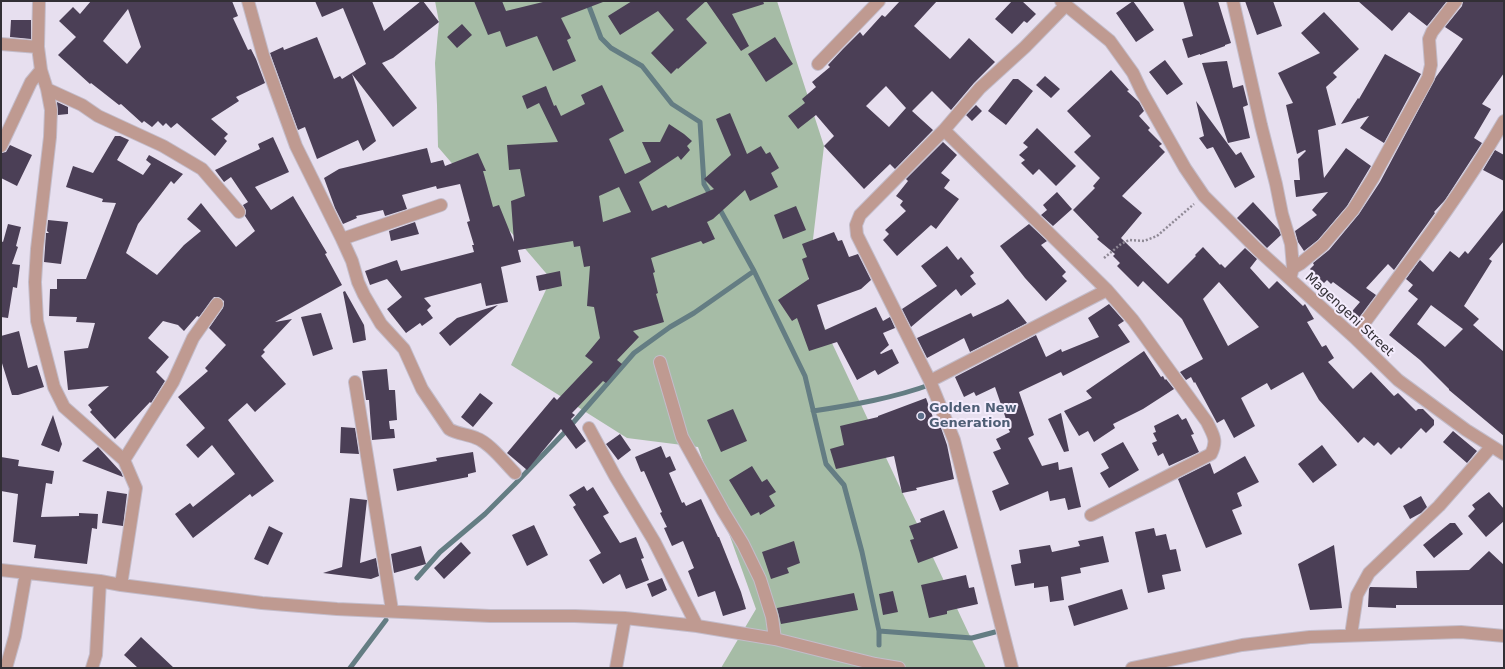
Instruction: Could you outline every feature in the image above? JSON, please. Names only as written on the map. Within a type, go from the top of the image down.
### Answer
[{"type":"street","points":[[39,1],[38,47],[41,70],[47,89],[51,110],[50,137],[35,282],[37,321],[54,387],[64,406],[124,460],[136,488],[121,585]]},
{"type":"street","points":[[248,1],[263,55],[296,146],[342,239],[364,295],[381,324],[404,349],[422,389],[449,429],[485,442],[515,474]]},
{"type":"street","points":[[818,64],[879,1]]},
{"type":"street","name":"Magengeni Street","points":[[1233,1],[1282,214],[1291,244],[1292,273],[1354,337],[1403,384],[1454,422],[1504,454]]},
{"type":"street","points":[[1012,668],[954,440],[930,381],[857,235],[856,225],[860,215],[944,130],[980,88],[1025,47],[1064,3],[1110,41],[1133,73],[1142,92],[1185,168],[1204,196],[1258,249],[1292,273],[1338,228],[1353,210],[1373,178],[1428,78],[1431,65],[1429,39],[1432,32],[1456,1]]},
{"type":"street","points":[[1,44],[38,47]]},
{"type":"street","points":[[1,146],[31,82],[41,70]]},
{"type":"street","points":[[47,89],[82,105],[98,116],[163,146],[195,164],[202,169],[239,212]]},
{"type":"street","points":[[1354,337],[1483,158],[1504,121]]},
{"type":"street","points":[[944,130],[1107,290],[1133,320],[1207,422],[1216,440],[1211,454],[1091,515]]},
{"type":"street","points":[[342,239],[441,205]]},
{"type":"street","points":[[930,381],[1107,290]]},
{"type":"street","points":[[124,460],[173,382],[193,338],[217,304]]},
{"type":"street","points":[[660,362],[682,437],[743,544],[760,579],[772,617],[775,639]]},
{"type":"street","points":[[355,382],[392,610]]},
{"type":"street","points":[[589,428],[615,476],[654,541],[697,626]]},
{"type":"street","points":[[1351,635],[1357,595],[1369,573],[1439,506],[1491,447]]},
{"type":"street","points":[[1,570],[100,581],[262,603],[337,609],[392,610],[490,616],[576,616],[625,618],[697,626],[775,639],[875,664],[898,668]]},
{"type":"street","points":[[6,668],[15,636],[26,573]]},
{"type":"street","points":[[92,668],[96,655],[100,581]]},
{"type":"street","points":[[616,668],[625,618]]},
{"type":"street","points":[[1132,668],[1242,645],[1310,637],[1461,632],[1504,636]]},
{"type":"path","points":[[1104,258],[1121,244],[1129,240],[1144,241],[1157,236],[1204,196]]},
{"type":"green space","points":[[435,1],[777,1],[824,146],[807,290],[986,668],[721,668],[756,609],[698,447],[627,438],[511,365],[551,279],[438,147],[435,63],[439,22]]},
{"type":"building","points":[[91,1],[232,1],[238,16],[233,18],[248,50],[251,49],[256,59],[265,83],[236,97],[239,101],[211,119],[228,134],[224,138],[227,141],[215,156],[177,123],[171,128],[166,123],[163,126],[158,121],[152,127],[144,121],[142,123],[121,104],[119,105],[91,83],[90,84],[58,55],[76,37],[59,21],[73,7],[80,14]],"holes":[[[128,9],[141,47],[127,64],[103,41]]]},
{"type":"building","points":[[315,1],[372,1],[384,31],[421,1],[423,1],[439,22],[393,58],[382,63],[417,108],[393,127],[352,74],[376,141],[363,151],[358,140],[317,159],[305,127],[298,130],[270,53],[283,47],[284,50],[317,37],[334,79],[340,76],[342,79],[366,64],[343,8],[322,17]]},
{"type":"building","points":[[474,1],[502,1],[506,11],[547,1],[603,2],[561,18],[571,38],[567,40],[576,61],[553,71],[537,36],[506,47],[500,31],[488,35]]},
{"type":"building","points":[[632,1],[706,1],[686,19],[707,43],[671,74],[651,53],[674,30],[658,11],[620,35],[608,16]]},
{"type":"building","points":[[706,1],[763,1],[764,4],[732,14],[749,46],[741,51]]},
{"type":"building","points":[[900,1],[937,1],[914,26],[950,59],[969,38],[995,62],[974,83],[951,110],[932,91],[912,111],[933,130],[895,169],[890,164],[864,189],[824,146],[834,136],[816,115],[798,129],[788,116],[805,103],[802,99],[816,87],[812,82],[830,67],[828,65],[843,49],[860,32],[863,36],[882,15],[885,17]],"holes":[[[886,86],[906,108],[889,127],[866,106]]]},
{"type":"building","points":[[1012,1],[1022,1],[1036,14],[1027,23],[1024,21],[1012,34],[995,19]]},
{"type":"building","points":[[1133,1],[1154,30],[1136,42],[1116,13]]},
{"type":"building","points":[[1183,1],[1218,1],[1231,43],[1188,58],[1182,39],[1193,36]]},
{"type":"building","points":[[1245,1],[1273,1],[1282,26],[1257,35]]},
{"type":"building","points":[[1358,1],[1447,1],[1427,26],[1409,12],[1392,31]]},
{"type":"building","points":[[1463,1],[1504,1],[1504,73],[1482,104],[1491,109],[1474,138],[1482,143],[1445,200],[1434,212],[1435,213],[1394,270],[1388,264],[1366,288],[1376,295],[1355,323],[1348,316],[1360,302],[1333,282],[1331,284],[1327,280],[1324,283],[1310,269],[1314,265],[1313,263],[1329,250],[1359,214],[1380,182],[1436,77],[1463,39],[1445,27],[1462,6]]},
{"type":"building","points":[[1324,12],[1359,49],[1333,73],[1337,77],[1326,87],[1336,125],[1318,130],[1324,178],[1346,148],[1371,166],[1347,206],[1318,240],[1304,251],[1298,242],[1295,231],[1317,215],[1312,210],[1328,192],[1296,197],[1294,180],[1300,180],[1298,159],[1306,151],[1305,150],[1297,154],[1286,105],[1293,103],[1278,73],[1320,53],[1301,33]]},
{"type":"building","points":[[11,20],[31,20],[31,39],[10,37]]},
{"type":"building","points":[[462,24],[472,35],[457,48],[447,37]]},
{"type":"building","points":[[775,37],[793,64],[766,82],[748,54]]},
{"type":"building","points":[[1385,54],[1421,74],[1384,143],[1360,128],[1369,116],[1341,124],[1358,98],[1359,99]]},
{"type":"building","points":[[1165,60],[1183,84],[1167,95],[1149,72]]},
{"type":"building","points":[[1227,61],[1233,88],[1243,85],[1248,105],[1243,107],[1250,138],[1228,143],[1202,63]]},
{"type":"building","points":[[1111,70],[1129,90],[1127,91],[1139,102],[1144,111],[1139,116],[1150,128],[1148,130],[1162,144],[1159,146],[1165,152],[1122,196],[1142,213],[1121,238],[1168,284],[1203,247],[1220,265],[1221,264],[1225,268],[1245,248],[1257,259],[1250,268],[1269,289],[1277,281],[1303,306],[1305,304],[1314,319],[1307,322],[1322,347],[1326,345],[1334,358],[1328,362],[1353,389],[1371,372],[1394,396],[1398,393],[1416,411],[1418,409],[1423,409],[1434,420],[1434,425],[1426,433],[1421,428],[1401,449],[1399,447],[1391,455],[1378,442],[1374,446],[1364,437],[1358,443],[1319,400],[1303,372],[1271,390],[1267,383],[1241,398],[1255,426],[1234,438],[1224,419],[1217,423],[1191,377],[1186,380],[1180,372],[1203,359],[1182,319],[1143,281],[1138,287],[1117,266],[1120,263],[1113,256],[1115,254],[1097,239],[1099,237],[1073,210],[1095,188],[1093,186],[1100,178],[1074,152],[1091,136],[1067,111]],"holes":[[[1219,282],[1259,327],[1228,346],[1203,299]]]},
{"type":"building","points":[[1045,76],[1060,89],[1051,98],[1036,85]]},
{"type":"building","points":[[1013,79],[1018,79],[1033,91],[1006,125],[988,111]]},
{"type":"building","points":[[602,85],[624,131],[609,139],[625,174],[651,162],[642,142],[660,142],[669,124],[692,141],[687,146],[690,150],[681,160],[678,156],[639,182],[652,211],[666,205],[668,208],[714,189],[704,179],[731,155],[716,119],[730,113],[747,154],[761,146],[766,154],[770,152],[779,168],[771,173],[778,187],[750,201],[745,190],[713,219],[707,222],[715,239],[703,244],[701,241],[651,258],[658,293],[656,294],[664,322],[633,331],[639,337],[617,360],[622,364],[606,383],[603,381],[572,413],[575,415],[571,419],[586,441],[576,449],[561,429],[527,470],[507,453],[554,397],[557,400],[593,362],[585,356],[600,338],[594,307],[587,306],[590,266],[584,267],[580,246],[574,247],[573,241],[518,250],[521,262],[501,267],[508,302],[486,306],[481,283],[424,298],[431,306],[427,310],[433,318],[422,326],[420,323],[406,333],[387,309],[402,297],[387,279],[370,285],[365,271],[397,260],[401,271],[474,252],[472,245],[474,245],[467,222],[470,221],[460,184],[437,189],[436,186],[402,195],[407,209],[385,216],[383,210],[356,216],[357,218],[343,224],[335,208],[324,178],[339,169],[427,148],[431,163],[443,160],[445,166],[478,153],[486,171],[483,171],[493,207],[499,205],[514,242],[511,201],[525,196],[520,169],[509,170],[507,145],[558,142],[539,103],[527,109],[522,96],[546,86],[554,106],[556,105],[561,116],[585,104],[581,95]],"holes":[[[619,187],[631,212],[603,222],[599,196]]]},
{"type":"building","points":[[1196,101],[1236,155],[1241,152],[1255,177],[1235,188],[1213,147],[1207,149],[1199,138],[1204,136]]},
{"type":"building","points":[[57,102],[68,107],[68,114],[58,115]]},
{"type":"building","points":[[976,105],[982,111],[972,121],[966,115]]},
{"type":"building","points":[[1037,128],[1076,166],[1056,186],[1039,169],[1033,175],[1021,163],[1025,160],[1019,155],[1028,147],[1023,143]]},
{"type":"building","points":[[115,136],[120,136],[129,140],[117,160],[143,175],[151,164],[146,160],[149,155],[183,174],[174,184],[171,181],[138,224],[126,253],[157,275],[184,245],[201,231],[187,219],[201,203],[236,247],[255,231],[245,216],[246,211],[243,205],[248,202],[231,177],[224,182],[215,170],[260,149],[258,144],[273,137],[289,172],[255,187],[271,210],[293,196],[327,253],[325,254],[342,285],[275,322],[292,319],[263,350],[265,352],[261,356],[286,384],[255,412],[247,403],[228,420],[274,481],[252,497],[250,494],[193,538],[175,514],[190,503],[193,507],[235,474],[212,445],[198,458],[186,445],[205,428],[178,397],[208,371],[205,368],[226,345],[209,328],[223,308],[224,301],[218,297],[214,297],[199,317],[197,316],[184,331],[178,325],[163,321],[148,338],[169,357],[156,372],[165,381],[151,403],[150,402],[115,439],[90,412],[92,410],[88,405],[109,386],[68,390],[64,351],[88,348],[95,323],[76,322],[77,317],[49,316],[50,289],[57,289],[57,279],[86,279],[116,203],[102,202],[103,199],[66,187],[73,166],[93,173]]},
{"type":"building","points":[[943,142],[957,155],[941,173],[950,180],[944,188],[959,199],[936,229],[931,225],[897,256],[883,240],[889,234],[885,230],[906,211],[900,205],[903,201],[896,196],[908,181],[906,179]]},
{"type":"building","points":[[10,145],[32,155],[17,186],[1,178],[1,153],[6,152]]},
{"type":"building","points":[[1495,150],[1504,155],[1504,181],[1483,170]]},
{"type":"building","points":[[1057,192],[1072,209],[1053,226],[1041,215],[1047,210],[1043,205]]},
{"type":"building","points":[[1253,202],[1279,230],[1281,235],[1267,248],[1237,218]]},
{"type":"building","points":[[796,206],[806,230],[783,239],[774,215]]},
{"type":"building","points":[[1504,209],[1504,241],[1489,259],[1492,261],[1464,306],[1479,319],[1473,325],[1504,352],[1504,436],[1449,390],[1420,360],[1389,335],[1418,299],[1408,291],[1413,285],[1406,279],[1420,260],[1433,272],[1450,251],[1459,258],[1465,251],[1468,254]],"holes":[[[1431,305],[1463,329],[1445,347],[1417,324]]]},
{"type":"building","points":[[48,220],[68,222],[61,264],[44,262],[46,233],[49,233],[47,231]]},
{"type":"building","points":[[415,222],[419,234],[391,241],[389,231]]},
{"type":"building","points":[[8,224],[21,227],[16,246],[18,247],[12,264],[20,265],[17,288],[13,287],[8,318],[1,317],[1,241],[3,242]]},
{"type":"building","points":[[1029,224],[1047,241],[1041,245],[1066,272],[1062,276],[1067,281],[1046,301],[1025,278],[1000,246]]},
{"type":"building","points":[[834,232],[838,241],[842,240],[849,257],[858,254],[871,280],[861,289],[817,305],[825,330],[876,307],[883,321],[890,317],[895,328],[883,333],[889,345],[880,353],[881,354],[892,349],[899,363],[878,375],[875,370],[857,380],[837,342],[809,351],[797,318],[792,321],[778,300],[809,279],[802,259],[807,257],[802,244]]},
{"type":"building","points":[[947,246],[958,260],[961,257],[974,273],[970,276],[976,284],[961,296],[956,289],[911,327],[902,309],[937,286],[921,266]]},
{"type":"building","points":[[560,271],[562,286],[539,291],[536,276]]},
{"type":"building","points":[[345,291],[364,325],[366,340],[353,343],[343,292]]},
{"type":"building","points":[[1008,299],[1027,323],[970,352],[964,338],[927,358],[917,338],[971,313],[973,317],[1003,303]]},
{"type":"building","points":[[1109,304],[1124,321],[1118,325],[1130,342],[1063,376],[1061,372],[1019,392],[1034,435],[1028,438],[1042,466],[1058,462],[1059,470],[1072,467],[1081,507],[1068,510],[1065,498],[1050,501],[1048,491],[1000,511],[992,491],[1009,484],[993,452],[1001,449],[996,439],[1010,432],[1004,420],[1006,419],[995,387],[976,396],[974,392],[964,397],[955,377],[1036,335],[1046,357],[1061,349],[1062,352],[1099,337],[1088,318]]},
{"type":"building","points":[[498,305],[450,346],[439,333],[457,318]]},
{"type":"building","points":[[321,313],[333,349],[313,356],[301,317]]},
{"type":"building","points":[[19,331],[28,368],[37,365],[44,387],[18,395],[12,395],[1,360],[1,336]]},
{"type":"building","points":[[1144,351],[1161,377],[1163,376],[1174,389],[1143,409],[1113,424],[1115,428],[1094,442],[1088,431],[1079,436],[1064,411],[1092,398],[1086,391]]},
{"type":"building","points":[[387,369],[389,390],[395,390],[397,420],[389,421],[390,429],[394,429],[395,438],[372,440],[369,400],[366,400],[362,371]]},
{"type":"building","points":[[480,393],[493,403],[473,427],[461,417]]},
{"type":"building","points":[[926,398],[935,423],[939,422],[947,445],[954,479],[902,493],[894,456],[836,469],[830,449],[844,445],[840,426],[878,417]]},
{"type":"building","points":[[733,409],[747,441],[721,452],[707,420]]},
{"type":"building","points":[[1061,413],[1069,451],[1064,452],[1048,419]]},
{"type":"building","points":[[1178,414],[1182,420],[1186,418],[1194,434],[1191,435],[1199,452],[1169,466],[1163,453],[1158,456],[1152,443],[1157,441],[1153,433],[1156,432],[1154,426]]},
{"type":"building","points":[[53,415],[62,444],[59,452],[41,445]]},
{"type":"building","points":[[341,427],[355,428],[359,454],[340,453]]},
{"type":"building","points":[[1453,431],[1477,451],[1467,463],[1443,442]]},
{"type":"building","points":[[620,434],[631,450],[618,460],[606,444]]},
{"type":"building","points":[[1123,442],[1139,470],[1109,488],[1100,473],[1109,468],[1101,454]]},
{"type":"building","points":[[1322,445],[1337,465],[1313,483],[1298,464]]},
{"type":"building","points":[[661,446],[666,458],[670,456],[676,470],[669,473],[682,503],[684,502],[686,506],[701,499],[719,537],[741,592],[746,609],[723,616],[715,591],[698,597],[688,571],[694,568],[683,541],[672,546],[664,528],[667,527],[660,513],[662,512],[644,471],[641,472],[635,457]]},
{"type":"building","points":[[98,447],[121,472],[123,477],[82,461]]},
{"type":"building","points":[[473,452],[476,472],[468,474],[468,477],[397,491],[393,469],[437,461],[436,458]]},
{"type":"building","points":[[1245,456],[1259,482],[1237,493],[1242,506],[1232,510],[1242,534],[1206,548],[1178,479],[1210,463],[1214,474]]},
{"type":"building","points":[[1,457],[19,460],[18,466],[54,471],[52,484],[46,483],[41,517],[79,516],[79,513],[98,514],[97,529],[92,528],[87,564],[34,558],[36,545],[13,542],[18,494],[1,491]]},
{"type":"building","points":[[752,466],[762,482],[767,479],[776,492],[769,496],[775,506],[760,515],[759,512],[751,516],[729,480]]},
{"type":"building","points":[[584,486],[587,491],[593,487],[609,513],[603,516],[620,543],[636,537],[644,558],[641,559],[649,580],[626,589],[620,574],[603,584],[589,560],[601,553],[573,507],[576,505],[569,495]]},
{"type":"building","points":[[107,491],[127,494],[123,526],[102,523]]},
{"type":"building","points":[[1489,492],[1504,509],[1504,521],[1486,537],[1468,516],[1475,509],[1472,505]]},
{"type":"building","points":[[1421,496],[1427,507],[1421,513],[1410,519],[1403,506]]},
{"type":"building","points":[[350,498],[367,500],[360,563],[376,558],[379,576],[371,579],[323,573],[342,567]]},
{"type":"building","points":[[944,510],[958,548],[918,563],[910,540],[914,539],[909,526],[921,522],[920,519]]},
{"type":"building","points":[[1450,523],[1455,523],[1463,534],[1434,558],[1423,545]]},
{"type":"building","points":[[534,525],[548,555],[527,566],[512,535]]},
{"type":"building","points":[[269,526],[283,533],[268,565],[254,559]]},
{"type":"building","points":[[1154,528],[1156,536],[1166,534],[1170,550],[1176,549],[1181,571],[1162,575],[1165,589],[1148,593],[1135,532]]},
{"type":"building","points":[[1103,536],[1109,562],[1080,568],[1081,573],[1061,577],[1064,600],[1050,602],[1048,586],[1034,588],[1034,583],[1015,586],[1011,565],[1021,563],[1019,550],[1050,545],[1052,552],[1080,546],[1078,541]]},
{"type":"building","points":[[794,541],[800,563],[787,568],[789,573],[771,579],[762,552]]},
{"type":"building","points":[[461,542],[471,553],[444,579],[434,568]]},
{"type":"building","points":[[1334,545],[1342,608],[1310,610],[1298,564]]},
{"type":"building","points":[[421,546],[426,564],[394,573],[391,554]]},
{"type":"building","points":[[1489,551],[1504,565],[1504,605],[1396,605],[1396,608],[1368,607],[1370,587],[1417,588],[1416,571],[1469,570]]},
{"type":"building","points":[[966,575],[969,588],[974,587],[978,604],[947,611],[947,614],[929,618],[921,585]]},
{"type":"building","points":[[662,578],[667,590],[652,597],[647,584]]},
{"type":"building","points":[[1122,589],[1128,609],[1074,626],[1068,606]]},
{"type":"building","points":[[893,591],[898,612],[883,615],[879,594]]},
{"type":"building","points":[[854,593],[858,610],[781,624],[777,608]]},
{"type":"building","points":[[141,637],[174,668],[138,668],[124,655]]},
{"type":"waterway","points":[[587,1],[601,38],[611,48],[642,66],[672,104],[700,122],[704,184],[711,196]]},
{"type":"waterway","points":[[417,578],[440,552],[485,514],[515,484],[565,432],[634,353],[754,271],[718,206]]},
{"type":"waterway","points":[[754,271],[805,376],[826,464],[844,485],[862,552],[879,631],[879,645]]},
{"type":"waterway","points":[[813,411],[858,404],[932,384]]},
{"type":"waterway","points":[[350,668],[386,620]]},
{"type":"waterway","points":[[879,631],[972,638],[995,632]]},
{"type":"place","name":"Golden New Generation","points":[[921,416]]}]
